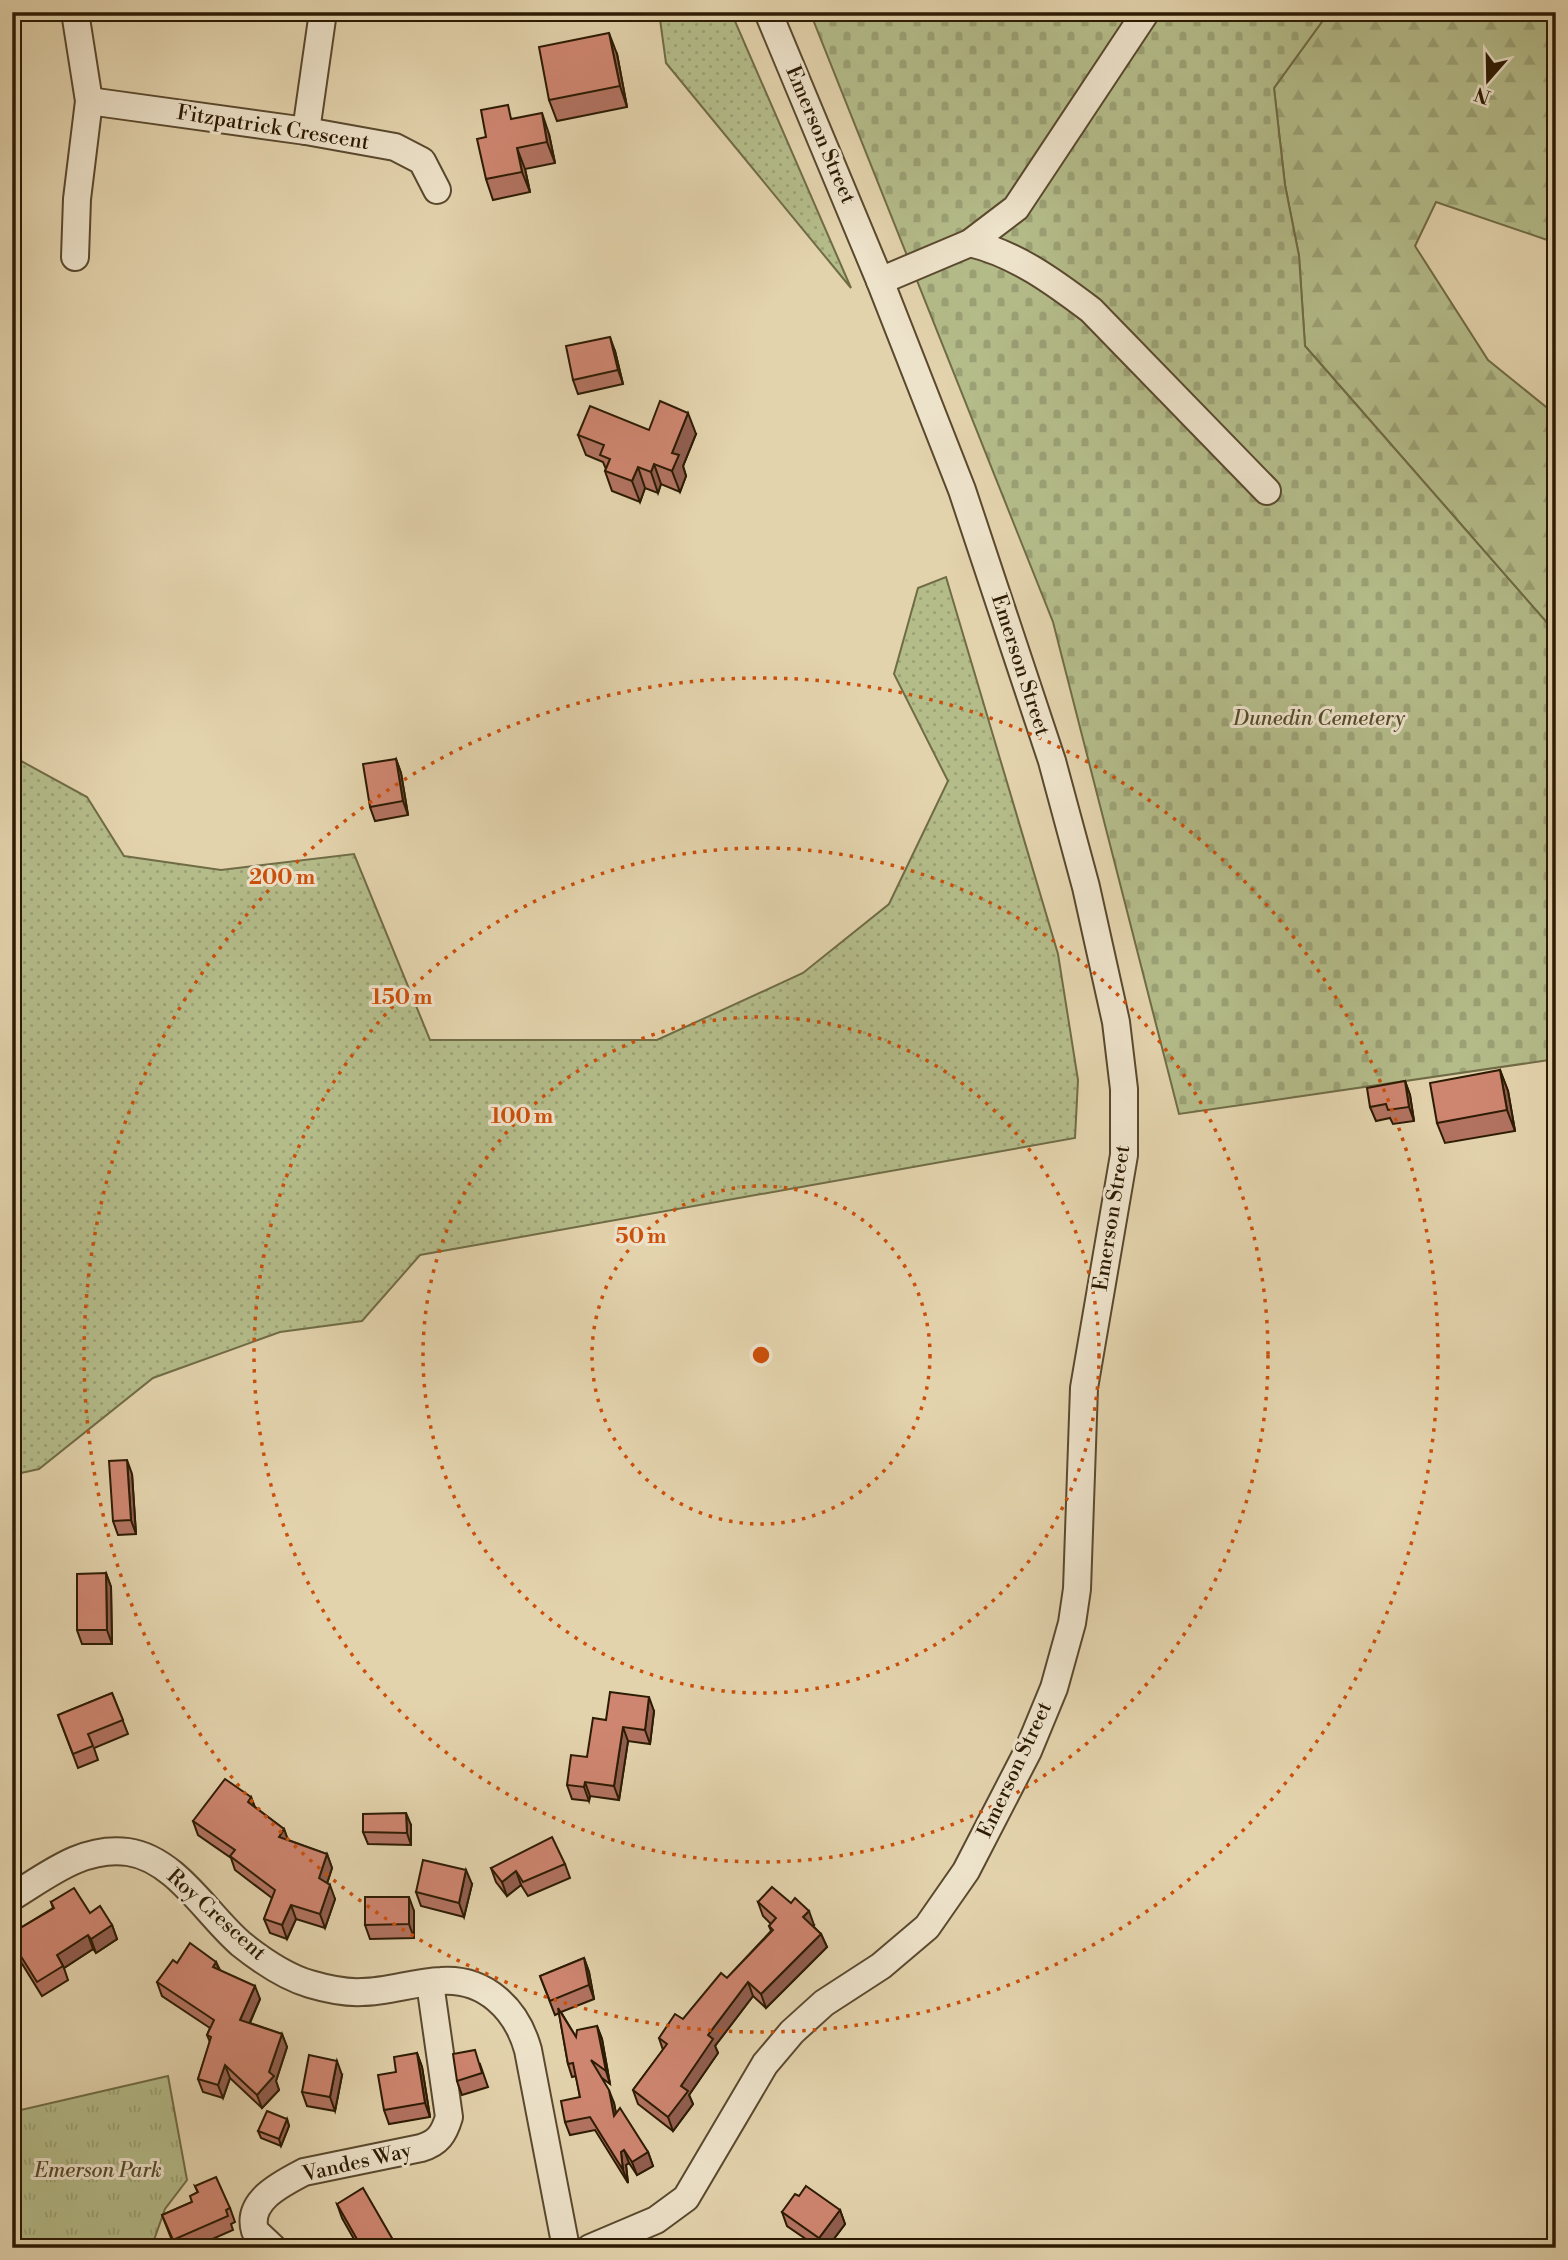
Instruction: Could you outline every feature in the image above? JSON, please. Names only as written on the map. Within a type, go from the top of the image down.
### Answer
[{"type":"street","points":[[75,12],[89,101],[77,198],[75,257]]},
{"type":"street","points":[[306,131],[323,12]]},
{"type":"street","name":"Emerson Street","points":[[590,2248],[656,2220],[687,2198],[765,2064],[792,2032],[824,2004],[905,1947],[927,1927],[949,1899],[1041,1720],[1064,1656],[1077,1589],[1084,1388],[1124,1155],[1126,1122],[1121,1054],[1099,941],[1052,761],[962,490],[880,281],[768,12]]},
{"type":"street","points":[[880,281],[970,243],[1016,208],[1146,12]]},
{"type":"street","name":"Fitzpatrick Crescent","points":[[89,101],[306,131],[410,152],[429,171],[437,190]]},
{"type":"street","points":[[970,243],[997,250],[1065,290],[1091,310],[1267,491]]},
{"type":"street","name":"Roy Crescent","points":[[12,1898],[77,1859],[99,1853],[130,1852],[156,1862],[241,1944],[281,1971],[306,1983],[335,1991],[363,1993],[430,1983],[467,1983],[491,1993],[522,2027],[566,2248]]},
{"type":"street","name":"Vandes Way","points":[[273,2248],[255,2231],[254,2211],[261,2201],[287,2181],[304,2172],[421,2148],[433,2144],[441,2137],[449,2117],[430,1983]]},
{"type":"green space","points":[[659,12],[731,12],[851,288],[666,63]]},
{"type":"green space","name":"Dunedin Cemetery","points":[[810,12],[1329,12],[1274,88],[1285,185],[1299,256],[1305,346],[1556,633],[1556,1059],[1179,1114],[1053,622]]},
{"type":"green space","points":[[1329,12],[1556,12],[1556,243],[1436,202],[1415,246],[1488,360],[1556,415],[1556,633],[1305,346],[1299,256],[1285,185],[1274,88]]},
{"type":"green space","points":[[946,577],[1058,954],[1078,1080],[1075,1138],[420,1255],[362,1321],[280,1332],[153,1378],[39,1469],[12,1475],[12,756],[87,797],[124,856],[221,870],[354,854],[430,1040],[657,1040],[803,973],[889,904],[948,781],[894,674],[918,588]]},
{"type":"green space","name":"Emerson Park","points":[[168,2076],[187,2180],[165,2209],[154,2240],[157,2248],[12,2248],[12,2112]]},
{"type":"building","points":[[609,33],[620,86],[549,100],[539,47]]},
{"type":"building","points":[[508,105],[511,119],[542,113],[547,142],[517,148],[522,172],[486,179],[477,139],[486,137],[481,110]]},
{"type":"building","points":[[610,337],[618,370],[573,380],[566,346]]},
{"type":"building","points":[[660,401],[688,413],[672,453],[679,455],[672,471],[654,464],[651,472],[638,467],[632,481],[605,471],[610,459],[600,455],[604,445],[578,435],[590,406],[649,430]]},
{"type":"building","points":[[396,759],[403,801],[370,807],[363,764]]},
{"type":"building","points":[[1500,1070],[1507,1110],[1437,1123],[1430,1083]]},
{"type":"building","points":[[1405,1081],[1409,1107],[1388,1110],[1386,1104],[1370,1107],[1367,1088]]},
{"type":"building","points":[[127,1460],[131,1520],[113,1521],[109,1461]]},
{"type":"building","points":[[106,1573],[107,1630],[77,1630],[77,1574]]},
{"type":"building","points":[[610,1692],[649,1697],[645,1730],[623,1727],[614,1786],[585,1782],[584,1787],[567,1785],[571,1755],[587,1757],[593,1718],[606,1720]]},
{"type":"building","points":[[112,1693],[123,1720],[88,1734],[93,1746],[73,1754],[58,1715]]},
{"type":"building","points":[[225,1779],[251,1797],[248,1802],[284,1829],[279,1837],[327,1854],[319,1878],[330,1885],[320,1914],[291,1905],[282,1925],[264,1919],[275,1890],[230,1856],[235,1850],[193,1821]]},
{"type":"building","points":[[406,1813],[407,1833],[363,1832],[363,1814]]},
{"type":"building","points":[[552,1837],[565,1864],[523,1882],[516,1871],[502,1882],[491,1868]]},
{"type":"building","points":[[423,1860],[466,1870],[459,1903],[416,1892]]},
{"type":"building","points":[[772,1887],[791,1903],[795,1898],[809,1911],[803,1917],[821,1934],[761,1994],[748,1982],[708,2035],[713,2039],[681,2086],[688,2091],[668,2117],[633,2090],[667,2044],[659,2038],[675,2014],[683,2019],[721,1973],[727,1978],[773,1930],[769,1926],[776,1918],[758,1902]]},
{"type":"building","points":[[74,1888],[90,1913],[100,1906],[112,1925],[91,1939],[88,1935],[57,1955],[63,1966],[37,1982],[12,1942],[12,1933],[54,1908],[51,1902]]},
{"type":"building","points":[[365,1897],[409,1897],[409,1924],[365,1925]]},
{"type":"building","points":[[190,1943],[216,1962],[213,1967],[255,1986],[240,2020],[282,2034],[269,2072],[274,2076],[257,2095],[225,2065],[218,2085],[198,2079],[211,2037],[207,2035],[214,2020],[157,1982],[173,1960],[177,1963]]},
{"type":"building","points":[[584,1958],[589,1985],[550,2001],[540,1976]]},
{"type":"building","points":[[558,2008],[576,2037],[577,2030],[597,2026],[606,2071],[591,2060],[609,2090],[614,2116],[620,2108],[648,2152],[632,2162],[624,2150],[621,2152],[623,2170],[590,2117],[565,2122],[561,2101],[580,2097],[573,2063],[568,2064]]},
{"type":"building","points":[[475,2050],[482,2073],[457,2081],[453,2054]]},
{"type":"building","points":[[417,2053],[425,2103],[384,2110],[378,2075],[396,2072],[394,2057]]},
{"type":"building","points":[[309,2055],[337,2061],[330,2097],[302,2092]]},
{"type":"building","points":[[267,2111],[287,2119],[279,2139],[258,2131]]},
{"type":"building","points":[[216,2177],[230,2208],[226,2210],[228,2216],[173,2240],[162,2215],[192,2202],[190,2196],[198,2192],[195,2186]]},
{"type":"building","points":[[806,2186],[840,2210],[819,2238],[782,2212],[795,2194],[799,2196]]},
{"type":"building","points":[[363,2188],[393,2240],[380,2248],[362,2248],[337,2204]]}]
